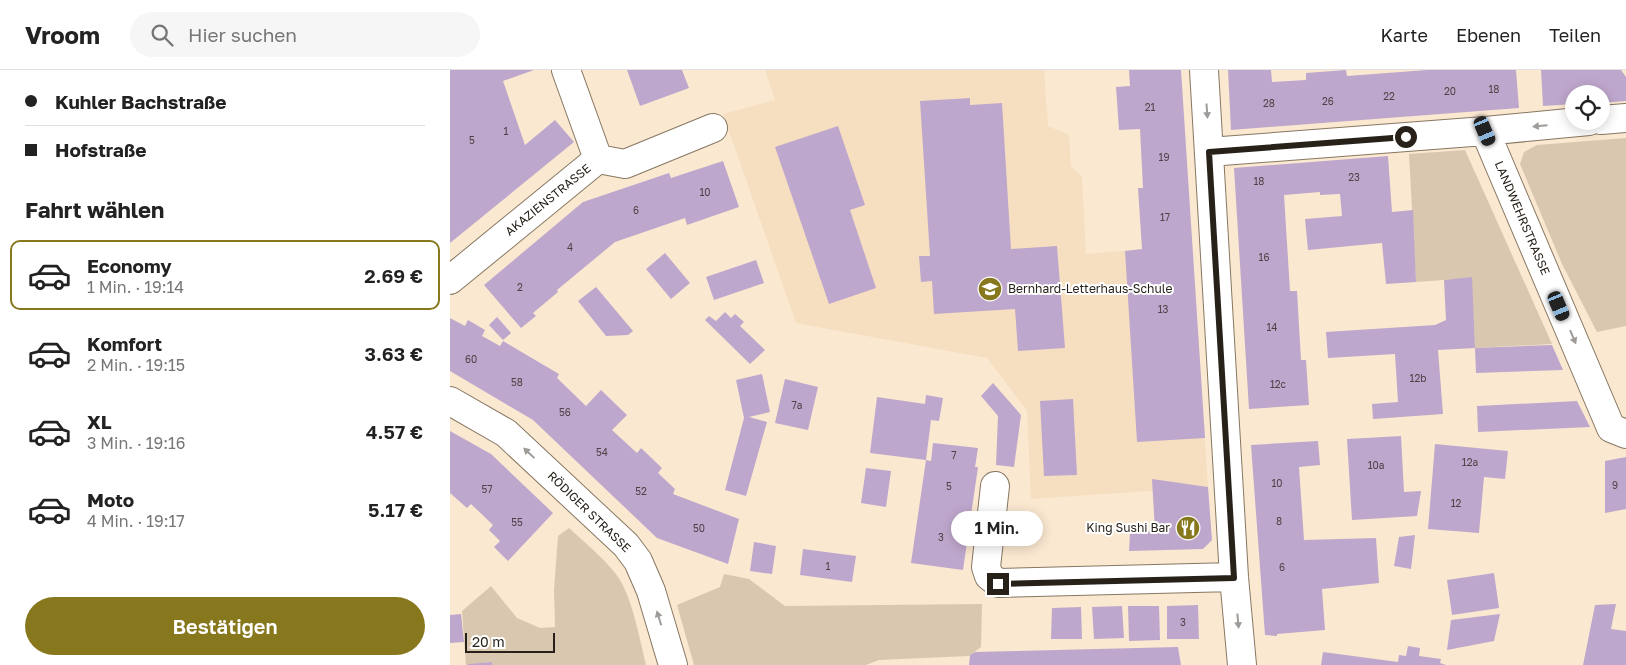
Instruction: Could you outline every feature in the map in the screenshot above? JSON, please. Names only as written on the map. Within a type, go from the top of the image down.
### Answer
[{"type":"street","points":[[566,70],[598,159]]},
{"type":"street","points":[[1204,70],[1234,578],[1242,665]]},
{"type":"street","points":[[1610,119],[1626,118]]},
{"type":"street","points":[[1209,152],[1565,123]]},
{"type":"street","name":"AKAZIENSTRASSE","points":[[450,280],[598,159],[625,164],[713,128]]},
{"type":"street","name":"LANDWEHRSTRASSE","points":[[1485,131],[1611,428],[1626,434]]},
{"type":"street","name":"RÖDIGER STRASSE","points":[[450,401],[506,432],[626,545],[638,560],[651,591],[673,665]]},
{"type":"street","points":[[995,486],[986,567],[989,576],[998,584],[1234,578]]},
{"type":"shaded area","name":"Bernhard-Letterhaus-Schule","points":[[765,70],[1044,70],[1048,126],[1069,135],[1071,166],[1082,177],[1086,254],[1192,245],[1208,487],[1031,499],[1027,411],[987,358],[796,323],[723,114],[775,100]]},
{"type":"shaded area","points":[[1626,138],[1626,326],[1597,332],[1562,264],[1520,164],[1524,152],[1537,145]]},
{"type":"shaded area","points":[[1465,150],[1552,344],[1475,348],[1471,278],[1416,282],[1409,154]]},
{"type":"shaded area","points":[[569,528],[603,560],[620,580],[632,610],[646,665],[492,665],[491,662],[466,665],[462,611],[491,586],[517,618],[540,628],[555,627],[554,590],[558,536]]},
{"type":"shaded area","points":[[724,574],[749,579],[785,606],[982,604],[981,647],[969,656],[879,660],[866,665],[694,665],[677,605],[720,587]]},
{"type":"building","points":[[450,70],[534,70],[503,81],[525,145],[555,120],[574,142],[450,243]]},
{"type":"building","points":[[627,70],[682,70],[689,88],[640,106]]},
{"type":"building","points":[[1129,70],[1181,70],[1205,438],[1137,442],[1125,251],[1142,249],[1138,188],[1143,188],[1140,129],[1119,130],[1116,87],[1130,86]]},
{"type":"building","points":[[1228,70],[1271,70],[1272,82],[1306,80],[1306,73],[1346,70],[1347,76],[1427,70],[1516,70],[1519,108],[1231,130]]},
{"type":"building","points":[[1541,70],[1621,70],[1626,77],[1626,101],[1610,102],[1610,85],[1565,85],[1565,105],[1543,106]]},
{"type":"building","points":[[970,98],[970,105],[1002,103],[1011,249],[1057,246],[1065,348],[1018,351],[1015,309],[934,314],[932,281],[921,282],[919,256],[930,256],[920,101]]},
{"type":"building","points":[[838,126],[865,205],[850,210],[876,288],[829,304],[775,147]]},
{"type":"building","points":[[1388,156],[1392,212],[1413,210],[1416,282],[1386,284],[1382,243],[1308,250],[1305,219],[1342,216],[1340,194],[1320,195],[1320,192],[1284,195],[1290,291],[1297,291],[1301,360],[1306,360],[1309,405],[1249,409],[1234,168]]},
{"type":"building","points":[[723,161],[739,207],[687,225],[685,218],[615,242],[557,290],[558,292],[533,313],[536,316],[521,328],[484,285],[583,202],[669,173],[671,178]]},
{"type":"building","points":[[665,253],[690,283],[671,299],[646,269]]},
{"type":"building","points":[[756,260],[764,283],[714,300],[706,277]]},
{"type":"building","points":[[1472,277],[1475,348],[1438,350],[1443,414],[1373,419],[1372,404],[1398,402],[1395,354],[1328,358],[1326,332],[1435,325],[1446,320],[1444,280]]},
{"type":"building","points":[[596,287],[633,331],[628,335],[606,336],[578,301]]},
{"type":"building","points":[[725,312],[731,318],[735,314],[744,322],[740,326],[765,350],[750,364],[705,320],[709,316],[716,321]]},
{"type":"building","points":[[497,317],[511,333],[503,340],[489,325]]},
{"type":"building","points":[[450,318],[465,326],[468,320],[485,330],[482,336],[500,346],[503,341],[559,374],[557,378],[586,406],[601,390],[627,415],[612,430],[637,453],[641,448],[662,468],[658,473],[675,489],[673,494],[739,519],[728,564],[657,538],[533,420],[450,371]]},
{"type":"building","points":[[1552,345],[1563,370],[1476,373],[1475,348]]},
{"type":"building","points":[[762,374],[770,412],[749,417],[767,422],[746,496],[725,490],[744,418],[736,380]]},
{"type":"building","points":[[785,379],[818,387],[808,430],[775,423]]},
{"type":"building","points":[[993,383],[1021,415],[1014,467],[996,465],[998,416],[981,396]]},
{"type":"building","points":[[926,395],[943,398],[939,421],[931,420],[926,460],[870,453],[877,397],[925,404]]},
{"type":"building","points":[[1073,399],[1077,475],[1044,476],[1040,401]]},
{"type":"building","points":[[1577,401],[1590,427],[1478,432],[1477,406]]},
{"type":"building","points":[[450,431],[491,454],[553,513],[508,561],[494,547],[500,541],[489,530],[493,525],[471,504],[467,508],[450,493]]},
{"type":"building","points":[[1401,436],[1404,492],[1421,491],[1417,516],[1352,520],[1347,439]]},
{"type":"building","points":[[1318,441],[1320,465],[1299,467],[1304,540],[1376,538],[1379,583],[1322,589],[1325,630],[1277,634],[1277,636],[1265,635],[1251,445]]},
{"type":"building","points":[[933,443],[978,448],[975,467],[978,467],[963,570],[911,563],[926,460],[931,461]]},
{"type":"building","points":[[1435,444],[1508,451],[1505,479],[1484,477],[1479,533],[1428,529]]},
{"type":"building","points":[[1626,457],[1626,509],[1605,513],[1605,461]]},
{"type":"building","points":[[866,468],[891,471],[886,507],[861,503]]},
{"type":"building","points":[[1152,479],[1208,487],[1212,540],[1203,549],[1129,551],[1130,533],[1155,531]]},
{"type":"building","points":[[1415,535],[1411,569],[1394,566],[1399,537]]},
{"type":"building","points":[[754,542],[776,546],[772,574],[750,571]]},
{"type":"building","points":[[803,549],[856,556],[852,582],[800,575]]},
{"type":"building","points":[[1494,573],[1499,608],[1452,615],[1447,580]]},
{"type":"building","points":[[1616,604],[1611,629],[1626,631],[1626,665],[1583,665],[1595,605]]},
{"type":"building","points":[[1198,605],[1199,639],[1167,639],[1167,606]]},
{"type":"building","points":[[1122,606],[1124,638],[1094,639],[1092,607]]},
{"type":"building","points":[[1128,606],[1159,606],[1160,640],[1129,641]]},
{"type":"building","points":[[1081,607],[1082,639],[1051,639],[1052,608]]},
{"type":"building","points":[[461,614],[464,642],[450,643],[450,615]]},
{"type":"building","points":[[1500,614],[1494,641],[1447,650],[1451,620]]},
{"type":"building","points":[[1408,646],[1420,648],[1419,656],[1441,659],[1440,663],[1446,665],[1321,665],[1323,652],[1398,662],[1399,655],[1406,656]]},
{"type":"building","points":[[1178,647],[1181,665],[969,665],[970,655],[975,652]]},
{"type":"building","points":[[492,662],[492,665],[468,665],[468,664]]},
{"type":"place","name":"Bernhard-Letterhaus-Schule","points":[[990,289]]},
{"type":"place","name":"King Sushi Bar","points":[[1188,528]]},
{"type":"route","points":[[998,584],[1234,578],[1209,152],[1406,137]]}]
